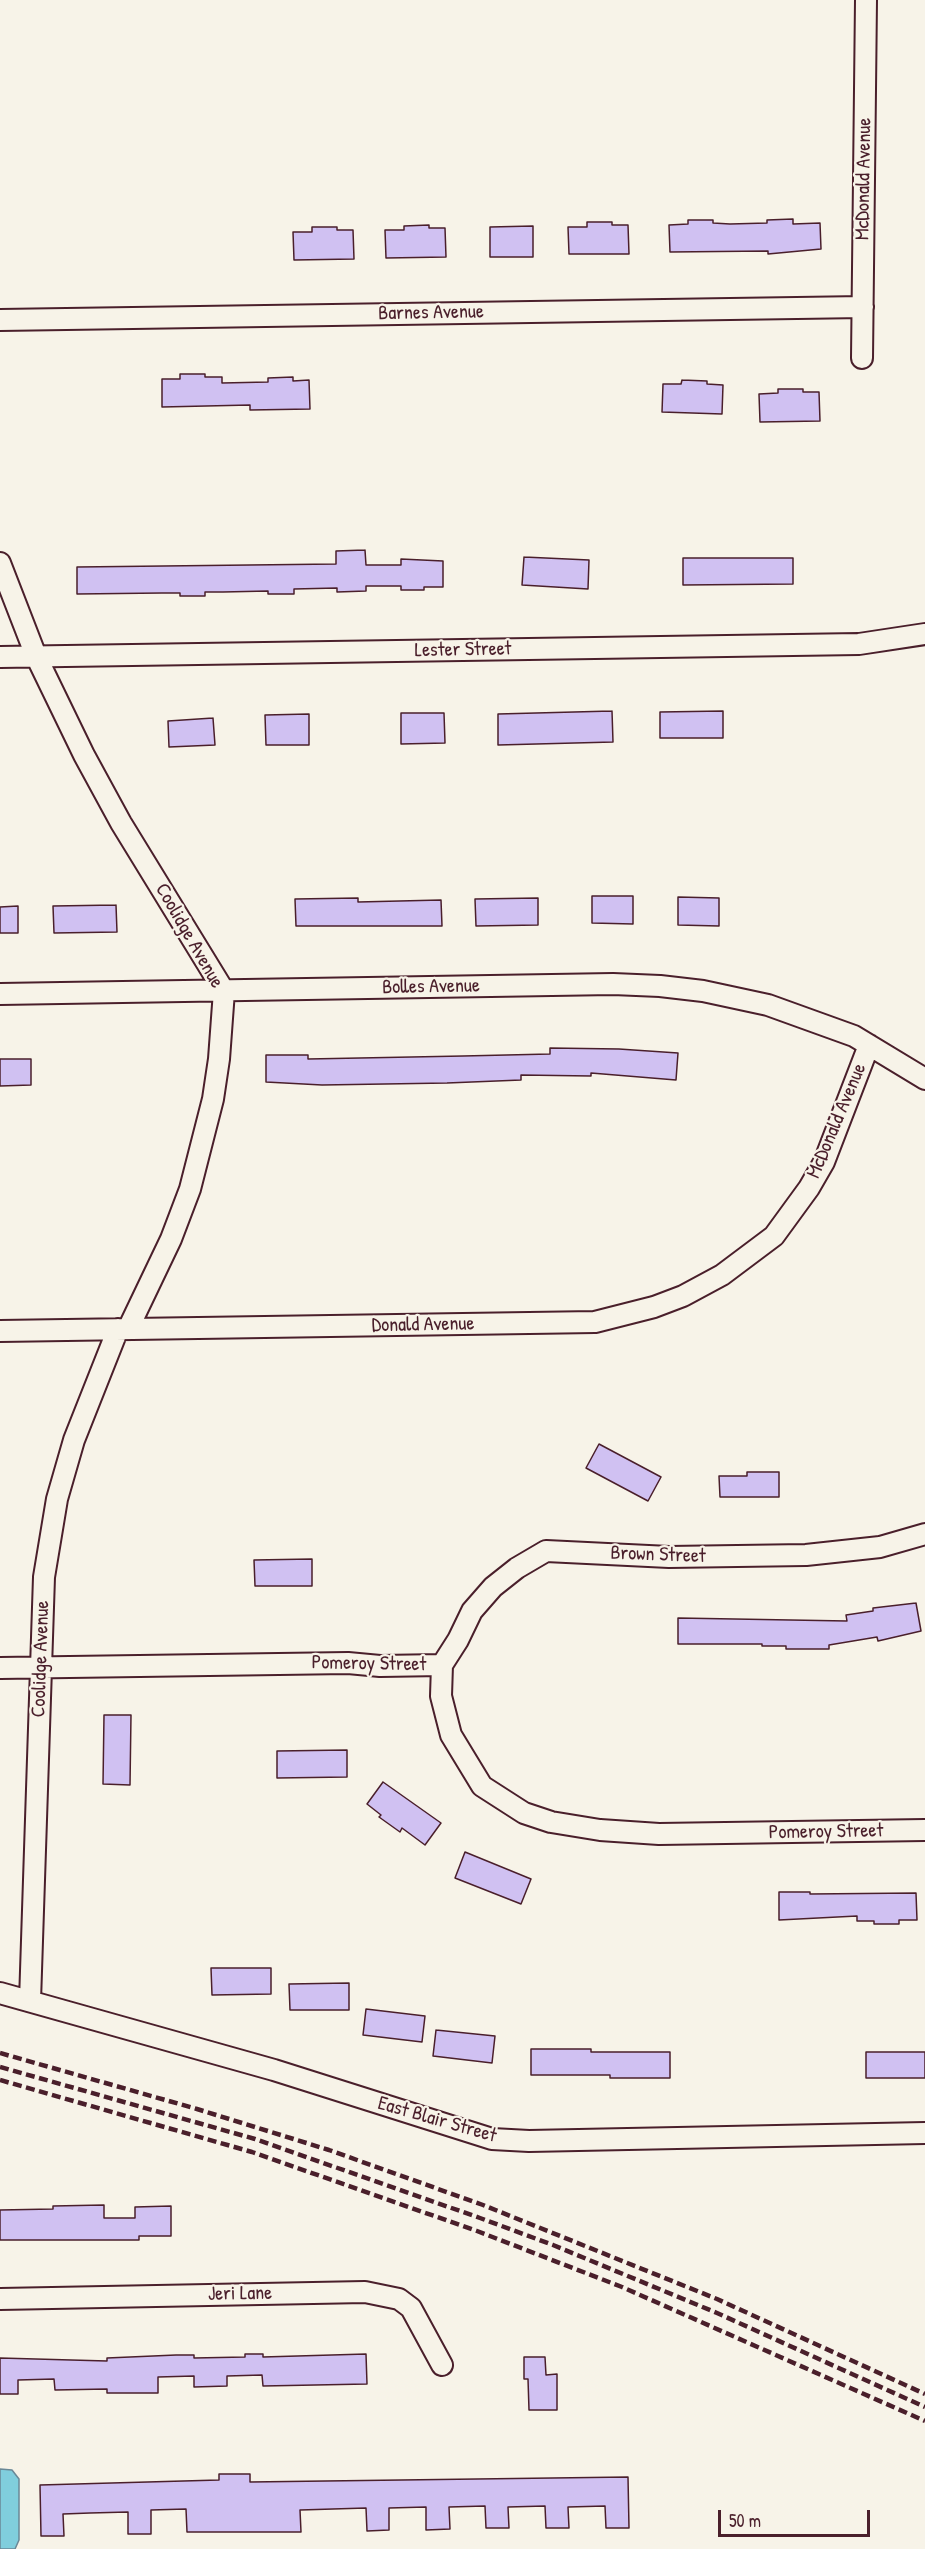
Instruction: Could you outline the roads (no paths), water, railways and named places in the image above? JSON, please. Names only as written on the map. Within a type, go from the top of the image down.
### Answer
[{"type":"street","name":"McDonald Avenue","points":[[862,358],[866,0]]},
{"type":"street","name":"Barnes Avenue","points":[[0,320],[863,307]]},
{"type":"street","name":"Coolidge Avenue","points":[[0,563],[36,656],[84,755],[121,823],[224,991],[219,1059],[213,1100],[193,1179],[171,1239],[123,1329],[74,1440],[57,1499],[44,1577],[30,2001]]},
{"type":"street","name":"Lester Street","points":[[0,657],[859,644],[925,634]]},
{"type":"street","name":"Bolles Avenue","points":[[0,994],[613,984],[660,986],[703,991],[768,1005],[861,1040],[925,1079]]},
{"type":"street","name":"McDonald Avenue","points":[[803,1196],[824,1162],[835,1137],[861,1040]]},
{"type":"street","name":"Donald Avenue","points":[[0,1331],[595,1322],[654,1307],[683,1296],[722,1275],[774,1236],[803,1196]]},
{"type":"street","name":"Brown Street","points":[[442,1665],[458,1640],[472,1611],[493,1587],[517,1568],[546,1551],[669,1557],[806,1555],[880,1547],[925,1534]]},
{"type":"street","name":"Pomeroy Street","points":[[0,1668],[348,1663],[380,1666],[442,1665],[441,1696],[451,1735],[482,1786],[524,1813],[551,1822],[600,1830],[659,1834],[925,1830]]},
{"type":"street","name":"East Blair Street","points":[[0,1993],[274,2070],[492,2139],[529,2141],[925,2133]]},
{"type":"street","name":"Jeri Lane","points":[[0,2299],[365,2292],[399,2299],[411,2308],[442,2366]]},
{"type":"water","points":[[0,2469],[12,2470],[19,2479],[19,2540],[15,2549],[0,2549]]},
{"type":"railway","points":[[0,2053],[197,2109],[329,2150],[483,2205],[717,2299],[925,2394]]},
{"type":"railway","points":[[0,2067],[255,2139],[480,2218],[553,2245],[717,2313],[925,2407]]},
{"type":"railway","points":[[0,2080],[252,2152],[477,2231],[622,2287],[925,2421]]}]
